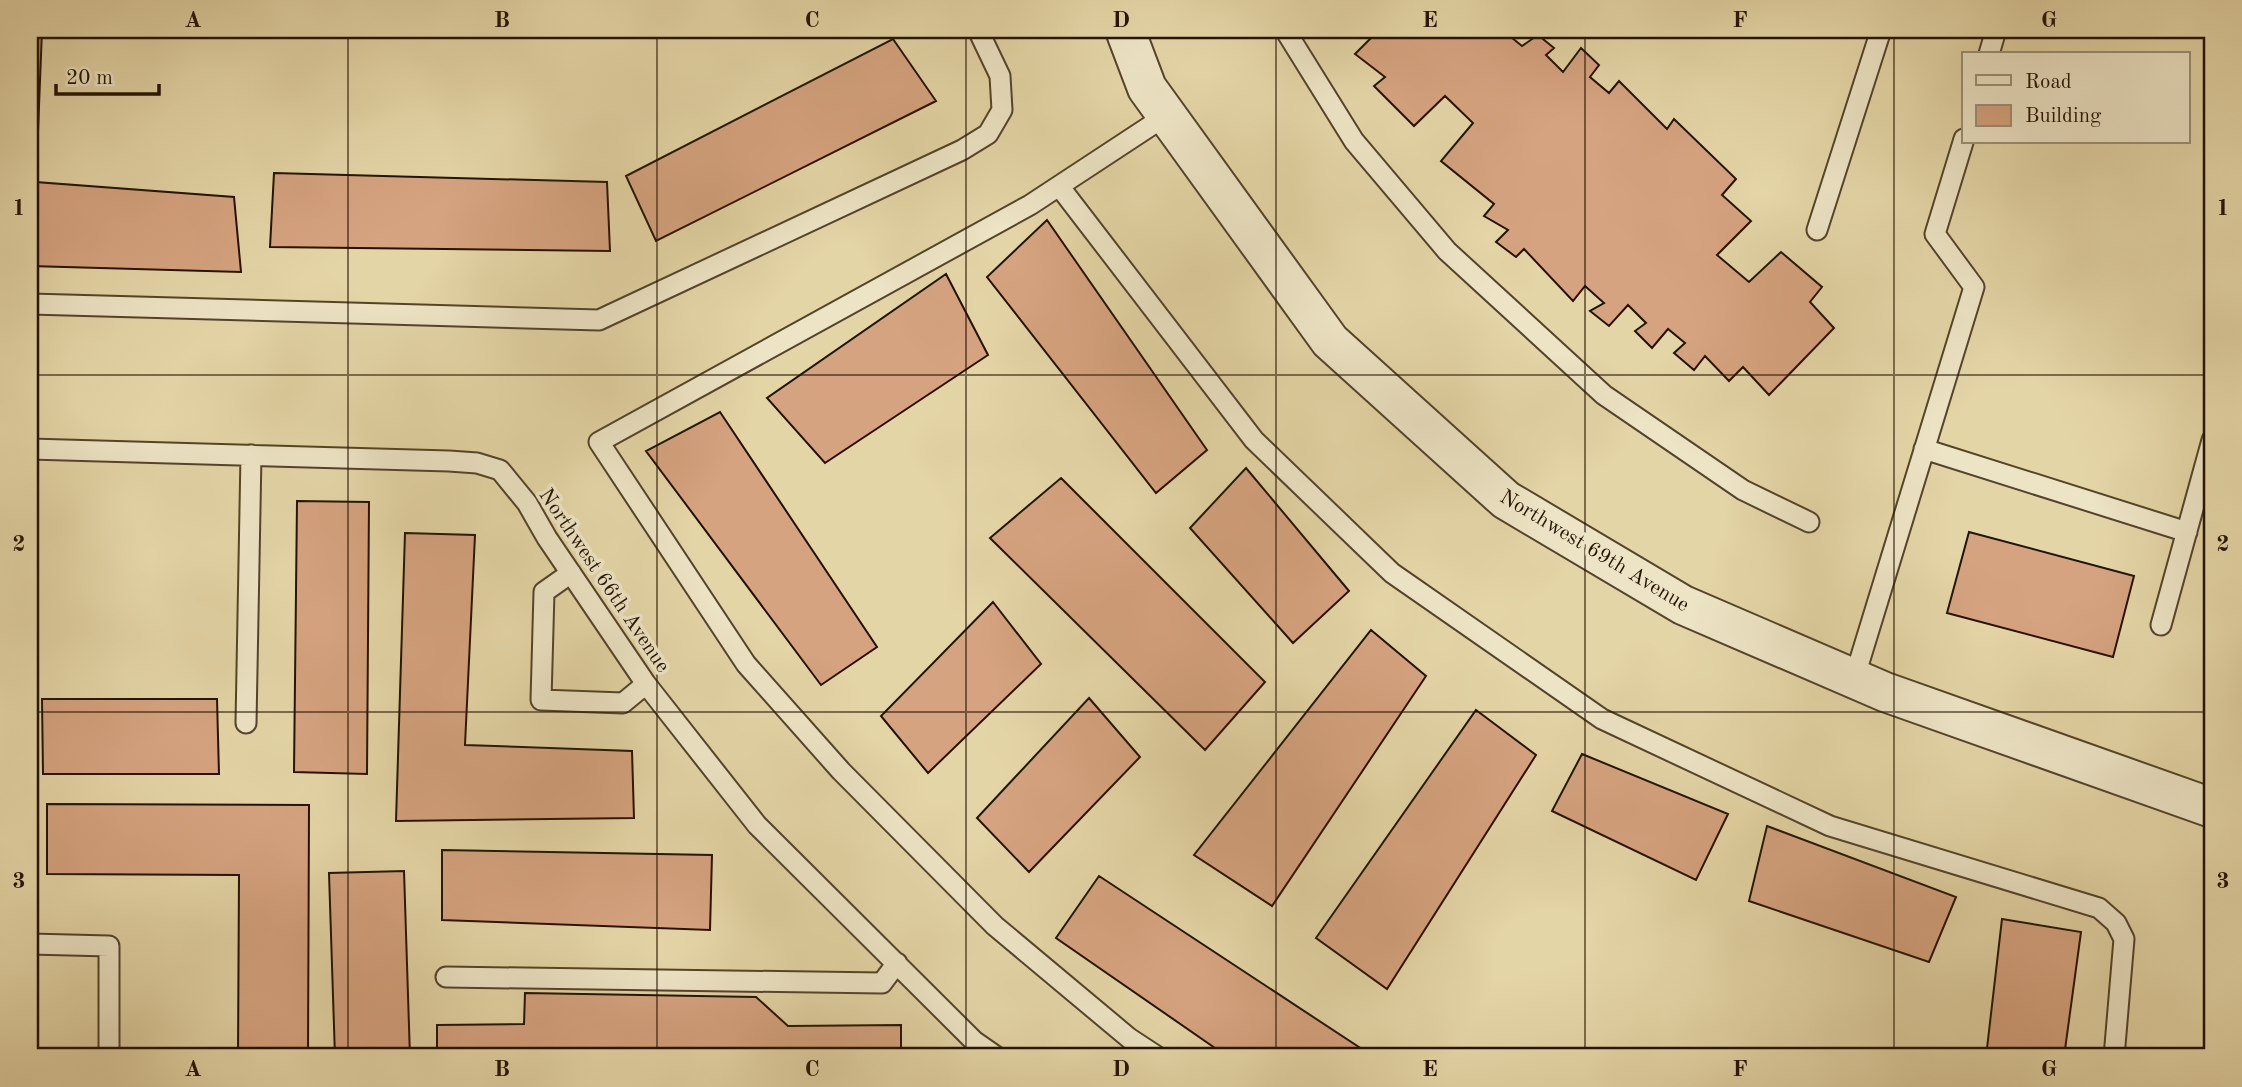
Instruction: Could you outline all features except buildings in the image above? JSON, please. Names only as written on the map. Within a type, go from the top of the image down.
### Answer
[{"type":"street","name":"Northwest 69th Avenue","points":[[1125,30],[1147,88],[1330,341],[1506,500],[1683,605],[1854,679],[2212,808]]},
{"type":"lane","points":[[30,304],[599,320],[962,150],[988,134],[1002,110],[1000,76],[978,30]]},
{"type":"lane","points":[[1285,30],[1354,141],[1447,251],[1604,395],[1743,490],[1810,522]]},
{"type":"lane","points":[[1817,230],[1881,30]]},
{"type":"lane","points":[[1990,52],[1996,30]]},
{"type":"lane","points":[[1158,1057],[1129,1038],[995,926],[841,771],[746,664],[598,442],[1030,205],[1167,115]]},
{"type":"lane","points":[[1854,679],[1974,287],[1935,234],[1962,144]]},
{"type":"lane","points":[[1059,186],[1254,440],[1392,573],[1602,719],[1830,826],[2099,908],[2116,923],[2124,939],[2113,1057]]},
{"type":"lane","points":[[2161,625],[2212,440]]},
{"type":"lane","name":"Northwest 66th Avenue","points":[[30,449],[449,461],[477,463],[500,470],[527,503],[646,684],[757,825],[974,1041],[997,1057]]},
{"type":"lane","points":[[1924,449],[2187,532]]},
{"type":"lane","points":[[246,723],[251,455]]},
{"type":"lane","points":[[571,573],[544,592],[541,700],[623,703],[646,684]]},
{"type":"lane","points":[[30,944],[109,946],[109,1057]]},
{"type":"lane","points":[[446,977],[881,983],[897,963]]}]
